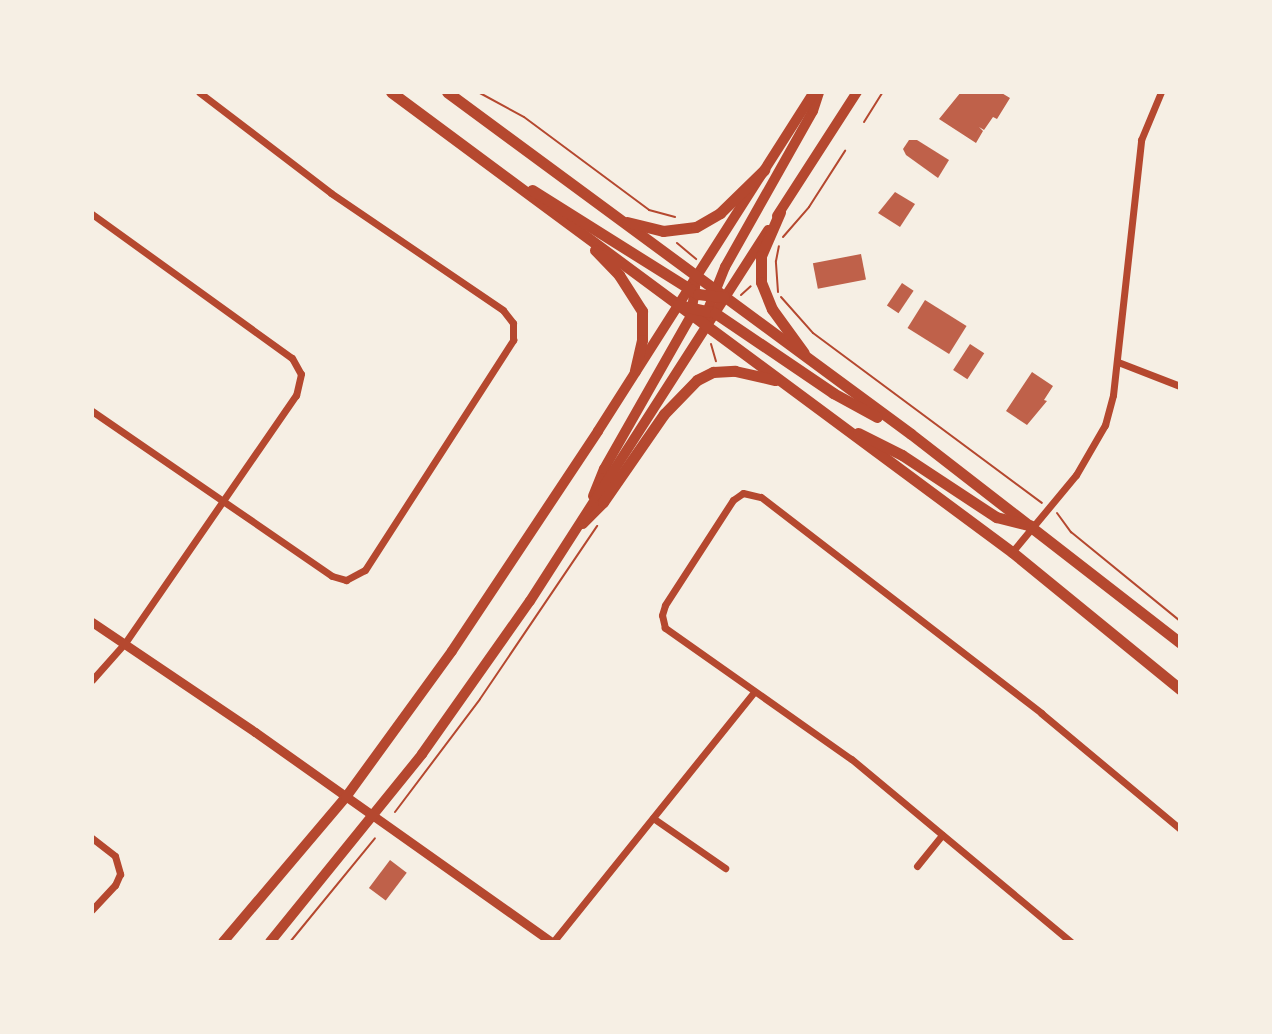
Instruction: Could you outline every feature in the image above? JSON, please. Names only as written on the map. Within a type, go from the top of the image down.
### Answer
[{"type":"main road","points":[[391,92],[678,305],[705,305],[725,297],[857,92]]},
{"type":"main road","points":[[270,942],[431,741],[581,524],[706,327],[705,305],[695,276],[447,92]]},
{"type":"main road","points":[[223,942],[346,797],[452,651],[678,305],[691,290],[695,276],[816,92]]},
{"type":"main road","points":[[581,524],[604,469],[705,305],[813,111],[816,92]]},
{"type":"main road","points":[[623,222],[663,231],[696,227],[720,213],[764,170]]},
{"type":"main road","points":[[506,177],[555,202],[691,290],[705,305],[833,393],[914,436]]},
{"type":"main road","points":[[780,212],[761,256],[761,282],[772,309],[806,357]]},
{"type":"main road","points":[[578,232],[619,275],[642,311],[642,340],[635,371]]},
{"type":"main road","points":[[705,305],[725,297]]},
{"type":"main road","points":[[725,297],[1033,526],[1180,643]]},
{"type":"main road","points":[[705,305],[706,327]]},
{"type":"main road","points":[[706,327],[1012,552],[1180,689]]},
{"type":"main road","points":[[581,524],[603,502],[664,414],[697,380],[713,372],[735,371],[783,383]]},
{"type":"main road","points":[[836,422],[902,455],[996,517],[1033,526]]},
{"type":"street","points":[[92,411],[332,576],[352,579],[365,570],[511,346],[513,323],[503,310],[331,193],[199,92]]},
{"type":"street","points":[[1012,552],[1084,463],[1105,425],[1118,362],[1141,140],[1161,92]]},
{"type":"street","points":[[92,214],[292,358],[301,374],[296,395],[124,644],[92,680]]},
{"type":"street","points":[[1118,362],[1180,386]]},
{"type":"street","points":[[1071,942],[851,759],[673,637],[663,624],[665,605],[733,500],[746,493],[761,497],[992,675],[1180,829]]},
{"type":"street","points":[[92,622],[552,942],[754,692]]},
{"type":"street","points":[[653,818],[725,868]]},
{"type":"street","points":[[917,866],[942,835]]},
{"type":"street","points":[[92,838],[110,850],[120,867],[115,885],[92,910]]},
{"type":"path","points":[[478,92],[519,113],[649,210],[676,217]]},
{"type":"path","points":[[864,122],[883,92]]},
{"type":"path","points":[[845,151],[809,207],[786,230],[779,244],[776,279],[785,305],[807,328],[1064,517],[1071,532],[1180,621]]},
{"type":"path","points":[[677,235],[677,245],[694,257]]},
{"type":"path","points":[[742,293],[756,284]]},
{"type":"path","points":[[713,339],[710,343],[717,365]]},
{"type":"path","points":[[395,812],[480,699],[601,519]]},
{"type":"path","points":[[290,942],[375,838]]},
{"type":"building","points":[[961,92],[1000,92],[1010,98],[997,119],[993,117],[984,130],[979,127],[983,131],[976,143],[939,119]]},
{"type":"building","points":[[909,140],[917,140],[949,160],[938,178],[906,155],[903,149]]},
{"type":"building","points":[[895,192],[915,204],[900,227],[878,213]]},
{"type":"building","points":[[861,254],[866,280],[818,289],[813,263]]},
{"type":"building","points":[[902,283],[914,291],[899,313],[887,305]]},
{"type":"building","points":[[925,300],[967,326],[949,354],[908,328]]},
{"type":"building","points":[[970,344],[984,353],[967,379],[953,370]]},
{"type":"building","points":[[1032,372],[1053,386],[1044,400],[1047,401],[1027,425],[1006,411]]},
{"type":"building","points":[[390,860],[407,873],[386,901],[369,888]]}]
